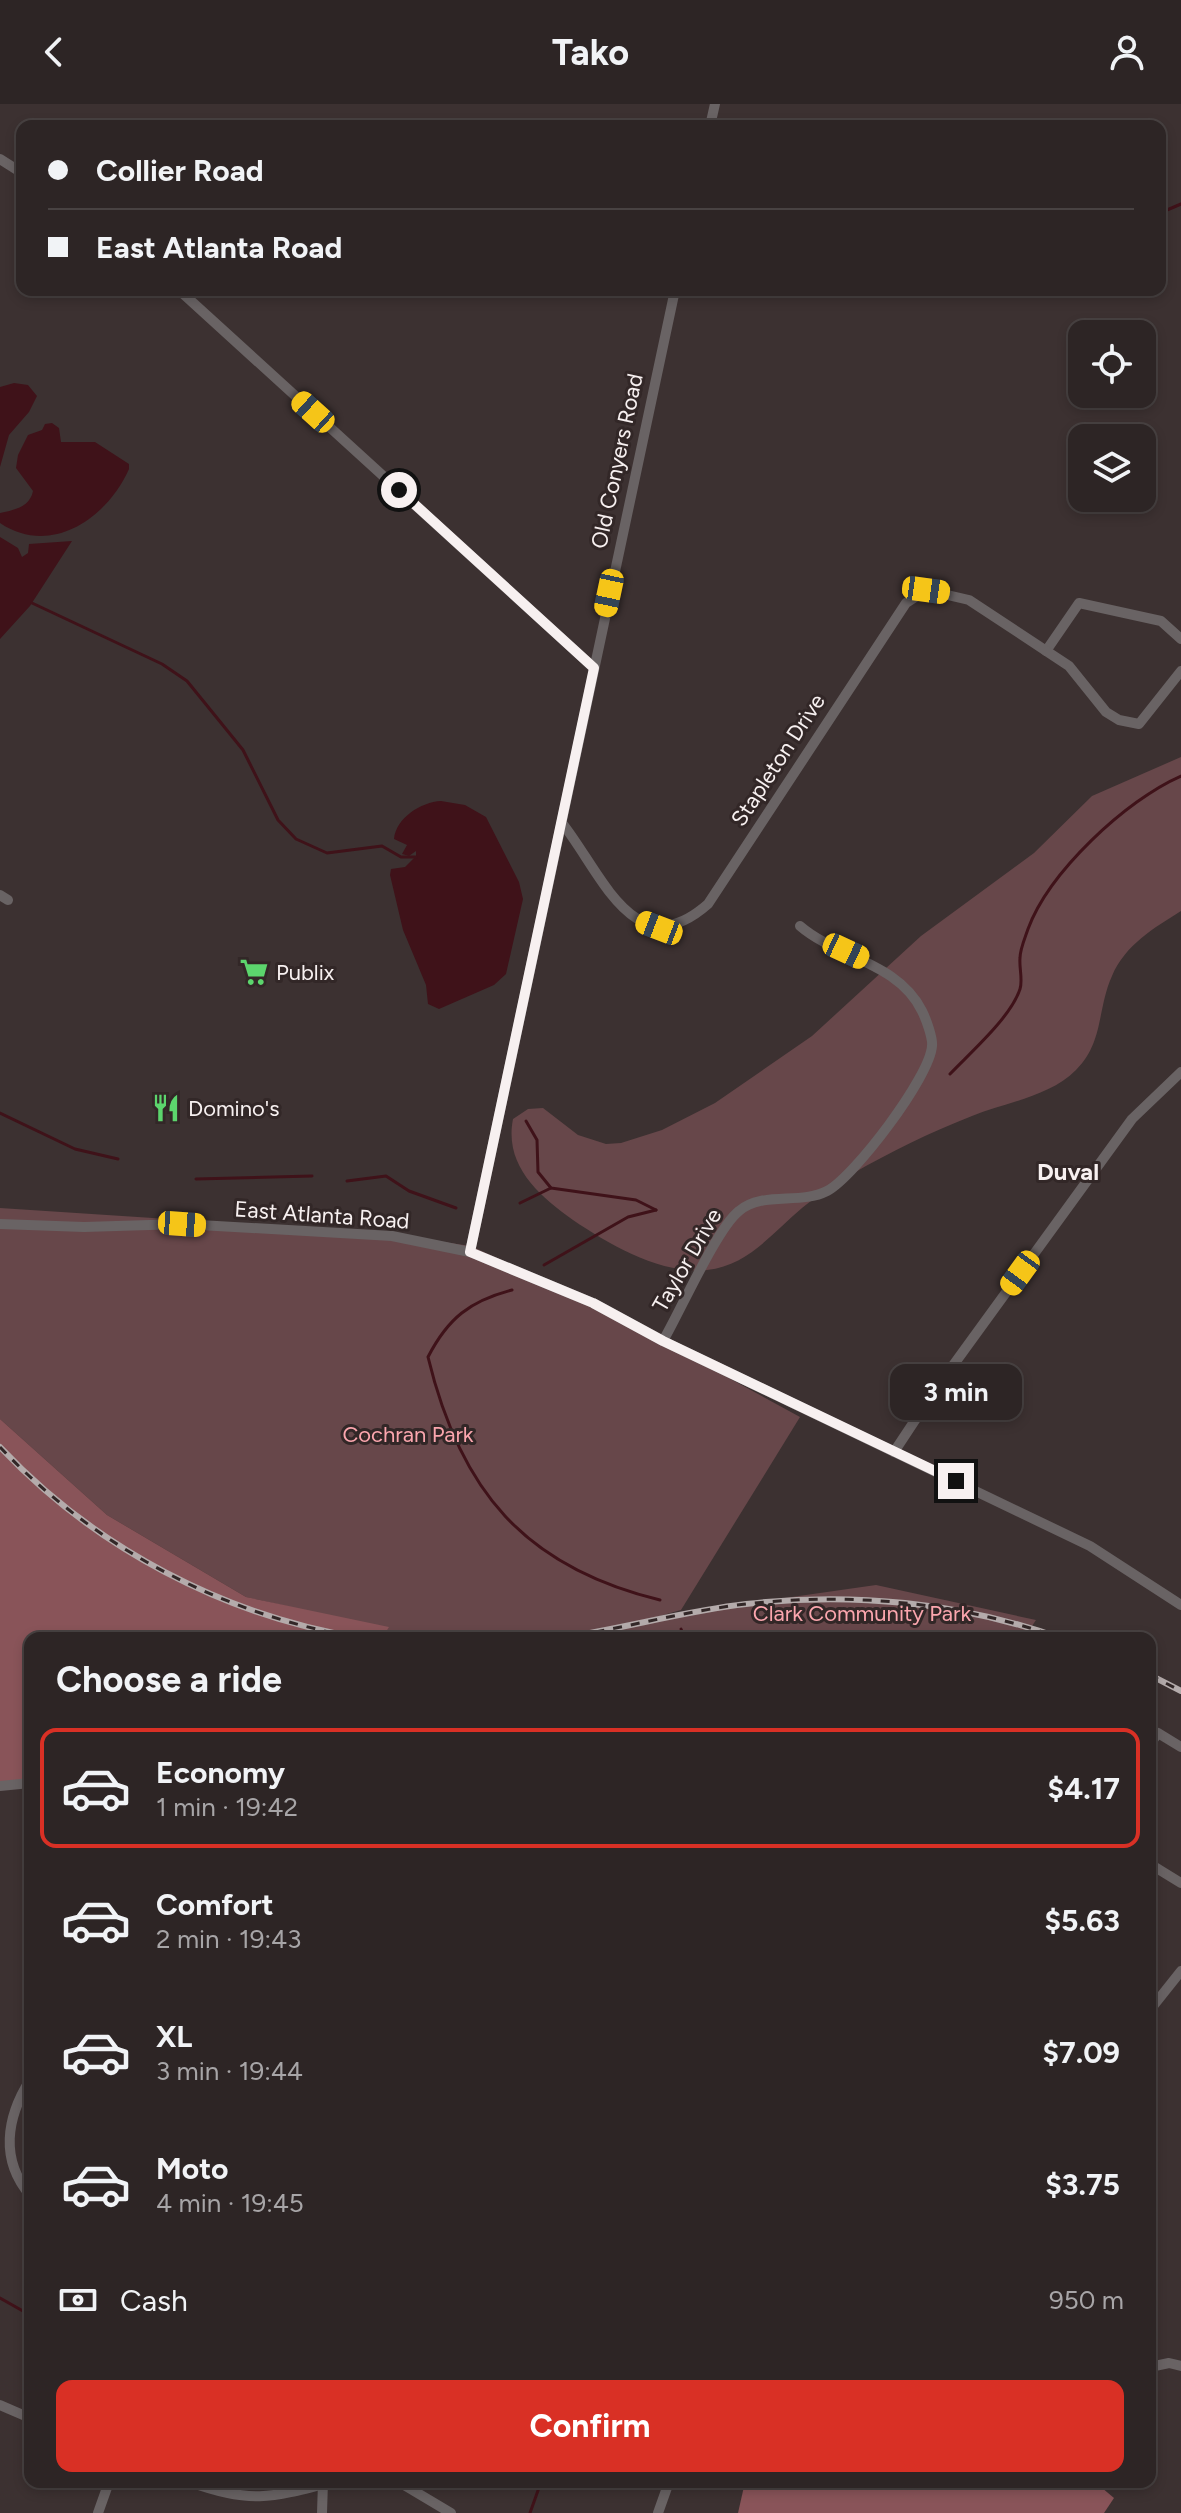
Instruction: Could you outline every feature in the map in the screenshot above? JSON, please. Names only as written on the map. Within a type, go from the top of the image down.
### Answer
[{"type":"street","points":[[186,296],[594,668]]},
{"type":"street","name":"Old Conyers Road","points":[[470,1252],[674,296]]},
{"type":"street","name":"Stapleton Drive","points":[[562,823],[622,909],[659,928],[688,922],[708,904],[906,603],[926,590],[969,600],[1069,666],[1106,712],[1129,723],[1143,720],[1181,671]]},
{"type":"street","points":[[1046,651],[1079,603],[1161,621],[1181,639]]},
{"type":"street","name":"Taylor Drive","points":[[663,1341],[722,1231],[739,1210],[751,1204],[808,1198],[839,1182],[866,1156],[919,1079],[933,1045],[922,1010],[893,978],[867,961],[815,939],[800,926]]},
{"type":"street","points":[[894,1452],[933,1393],[1132,1119],[1181,1072]]},
{"type":"street","name":"East Atlanta Road","points":[[0,1224],[56,1227],[182,1224],[392,1236],[470,1252],[593,1303],[663,1341],[1090,1546],[1181,1605]]},
{"type":"street","points":[[1156,1736],[1158,1733],[1181,1747]]},
{"type":"street","points":[[0,1786],[24,1784]]},
{"type":"street","points":[[1156,1868],[1181,1883]]},
{"type":"street","points":[[1156,2002],[1181,1971]]},
{"type":"street","points":[[24,2091],[10,2117],[5,2168],[24,2189]]},
{"type":"street","points":[[1156,2366],[1169,2363],[1181,2366]]},
{"type":"street","points":[[0,2405],[24,2415]]},
{"type":"street","points":[[98,2513],[107,2488]]},
{"type":"street","points":[[210,2488],[243,2498],[271,2497],[306,2488]]},
{"type":"street","points":[[322,2513],[325,2488]]},
{"type":"street","points":[[409,2488],[451,2513]]},
{"type":"street","points":[[658,2513],[667,2488]]},
{"type":"green space","points":[[1181,757],[1181,911],[1141,938],[1124,955],[1107,988],[1091,1048],[1076,1070],[1053,1087],[941,1129],[881,1158],[814,1199],[748,1255],[707,1270],[672,1268],[620,1248],[560,1210],[526,1177],[514,1151],[512,1136],[513,1119],[528,1109],[543,1108],[578,1135],[606,1144],[621,1143],[662,1130],[715,1103],[812,1036],[921,936],[1034,853],[1092,796]]},
{"type":"green space","name":"Cochran Park","points":[[0,1208],[380,1233],[471,1246],[568,1290],[800,1417],[681,1610],[610,1630],[743,1604],[876,1585],[1036,1620],[1028,1632],[386,1632],[373,1626],[246,1597],[107,1515],[0,1419]]},
{"type":"shaded area","points":[[14,383],[28,385],[37,396],[29,412],[9,435],[0,467],[0,387]]},
{"type":"shaded area","points":[[52,423],[59,428],[61,442],[95,442],[129,464],[129,469],[107,503],[75,528],[38,536],[19,532],[0,523],[0,513],[21,507],[29,501],[33,491],[16,468],[18,455],[28,435]]},
{"type":"shaded area","points":[[0,537],[18,548],[22,557],[28,553],[29,544],[72,541],[30,606],[0,639]]},
{"type":"shaded area","points":[[441,801],[465,805],[486,817],[519,882],[523,899],[506,974],[494,985],[439,1009],[428,1004],[426,985],[403,930],[390,875],[391,869],[405,867],[416,856],[416,851],[409,856],[402,854],[407,845],[394,839],[399,824],[418,808]]},
{"type":"shaded area","points":[[0,1419],[107,1515],[246,1597],[389,1627],[386,1632],[24,1632],[24,1783],[0,1785]]},
{"type":"shaded area","points":[[744,2488],[1102,2488],[1114,2498],[1104,2513],[738,2513]]},
{"type":"waterway","points":[[1166,210],[1181,204]]},
{"type":"waterway","points":[[32,603],[162,664],[187,681],[243,750],[278,820],[296,839],[327,853],[382,846],[401,857],[416,857]]},
{"type":"waterway","points":[[950,1074],[990,1034],[1015,1000],[1021,985],[1023,944],[1038,907],[1053,884],[1114,820],[1159,787],[1181,776]]},
{"type":"waterway","points":[[0,1113],[75,1149],[118,1159]]},
{"type":"waterway","points":[[526,1121],[537,1140],[538,1172],[551,1188],[636,1200],[656,1210]]},
{"type":"waterway","points":[[196,1179],[312,1176]]},
{"type":"waterway","points":[[347,1181],[386,1176],[409,1191],[456,1208]]},
{"type":"waterway","points":[[520,1203],[551,1188]]},
{"type":"waterway","points":[[544,1265],[628,1217],[656,1210]]},
{"type":"waterway","points":[[512,1290],[497,1294],[462,1313],[444,1332],[428,1357],[459,1446],[480,1484],[505,1516],[535,1544],[571,1567],[612,1586],[660,1600]]},
{"type":"waterway","points":[[0,2298],[24,2312]]},
{"type":"waterway","points":[[530,2513],[539,2488]]},
{"type":"railway","points":[[0,1447],[77,1516],[165,1572],[212,1595],[261,1613],[330,1632]]},
{"type":"railway","points":[[594,1632],[723,1607],[825,1599],[944,1608],[1041,1632]]},
{"type":"railway","points":[[1156,1678],[1181,1691]]},
{"type":"place","name":"Publix","points":[[254,972]]},
{"type":"place","name":"Domino's","points":[[166,1108]]},
{"type":"district","name":"Duval","points":[[1068,1171]]},
{"type":"route","points":[[399,490],[594,668],[470,1252],[593,1303],[663,1341],[956,1481]]},
{"type":"park label","name":"Clark Community Park","points":[[862,1613]]}]
